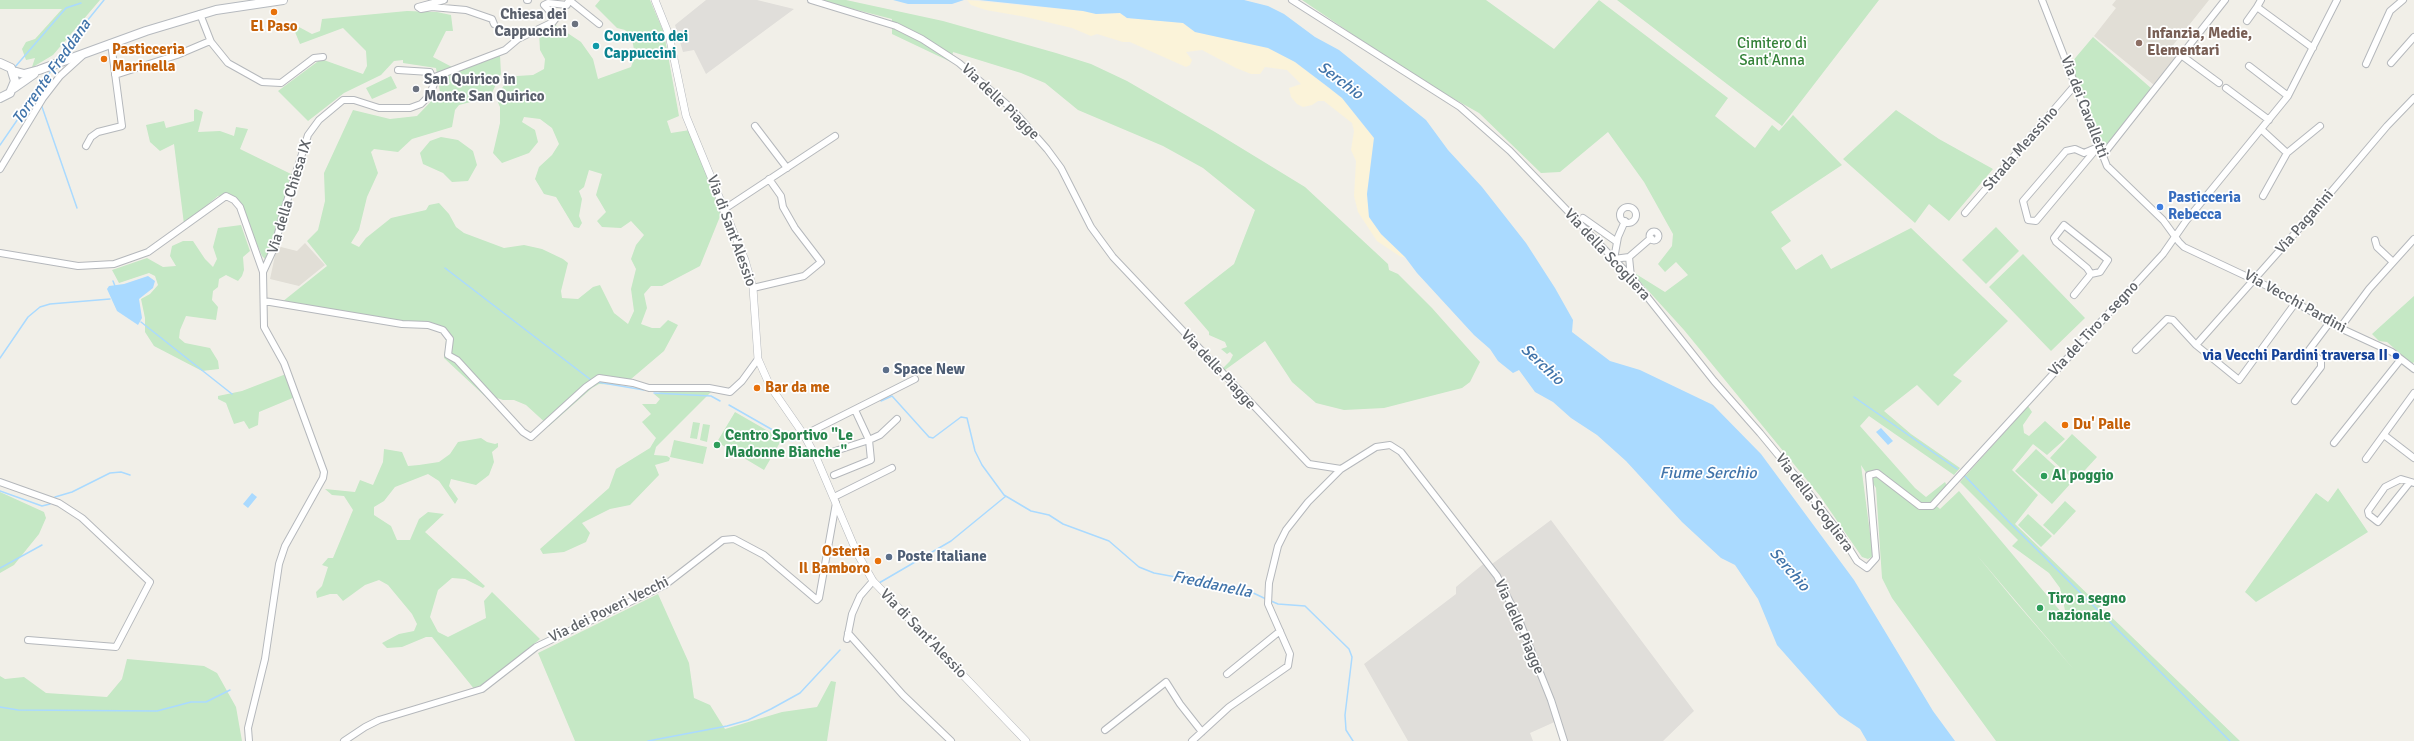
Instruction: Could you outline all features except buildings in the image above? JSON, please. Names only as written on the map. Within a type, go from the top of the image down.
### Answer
[{"type":"main road","points":[[0,63],[13,71],[24,74],[65,62],[111,43],[200,14],[232,6],[283,0]]},
{"type":"main road","points":[[2,98],[40,70]]},
{"type":"main road","points":[[13,71],[15,77],[14,88]]},
{"type":"street","points":[[444,0],[442,2],[422,4],[418,7],[421,9],[432,7],[466,10],[492,19],[494,24]]},
{"type":"street","points":[[398,70],[430,72],[432,78],[506,50],[518,39],[553,22],[556,18],[544,5],[548,2],[566,5],[569,0],[599,24]]},
{"type":"street","name":"Via di Sant'Alessio","points":[[655,0],[669,35],[686,116],[723,210],[745,260],[753,288],[758,359],[770,386],[804,435],[835,500],[857,553],[873,581],[1026,741]]},
{"type":"street","name":"Via delle Piagge","points":[[811,0],[896,26],[922,39],[959,63],[1005,103],[1056,162],[1091,227],[1113,257],[1309,464],[1341,469],[1376,447],[1390,445],[1401,452],[1496,576],[1519,620],[1551,700],[1564,741]]},
{"type":"street","name":"Via della Scogliera","points":[[1292,0],[1460,106],[1510,151],[1631,277],[1714,381],[1788,468],[1839,532],[1857,561],[1867,568]]},
{"type":"street","name":"Via dei Cavalletti","points":[[2042,0],[2076,84],[2098,147],[2107,166],[2163,220],[2176,237]]},
{"type":"street","points":[[2102,156],[2225,0]]},
{"type":"street","points":[[2247,21],[2261,0]]},
{"type":"street","name":"Via del Tiro a segno","points":[[1867,568],[1876,558],[1869,475],[1876,473],[1920,506],[1932,506],[2163,254],[2209,192],[2262,130],[2288,96],[2314,48],[2337,0]]},
{"type":"street","points":[[2366,64],[2390,11],[2403,0]]},
{"type":"street","points":[[2257,7],[2314,48]]},
{"type":"street","points":[[200,14],[210,41],[228,63],[251,78],[262,82],[281,83],[314,58],[323,57]]},
{"type":"street","points":[[2391,63],[2414,37]]},
{"type":"street","points":[[115,75],[177,55],[210,41]]},
{"type":"street","points":[[86,146],[91,138],[98,132],[122,126],[111,43]]},
{"type":"street","points":[[2181,56],[2219,83]]},
{"type":"street","points":[[0,168],[41,100],[60,75],[65,62]]},
{"type":"street","points":[[2249,66],[2288,96]]},
{"type":"street","name":"Via della Chiesa IX","points":[[264,272],[273,251],[308,135],[319,120],[343,100],[354,100],[379,108],[410,108],[421,104],[429,96],[434,84],[432,78]]},
{"type":"street","name":"Strada Meassino","points":[[1965,213],[2076,84]]},
{"type":"street","points":[[2226,88],[2269,120]]},
{"type":"street","name":"Via Paganini","points":[[2196,345],[2255,280],[2387,126],[2414,98]]},
{"type":"street","points":[[755,126],[787,168]]},
{"type":"street","points":[[2263,196],[2287,153],[2320,126]]},
{"type":"street","points":[[2262,130],[2287,153]]},
{"type":"street","points":[[723,210],[835,136]]},
{"type":"street","points":[[2098,147],[2036,221],[2028,220],[2023,202],[2066,151],[2075,149],[2084,153],[2098,147]]},
{"type":"street","points":[[753,288],[804,276],[820,262],[795,228],[783,208],[781,196],[769,179]]},
{"type":"street","points":[[0,253],[78,266],[114,264],[148,252],[226,196],[234,200],[240,207],[264,272],[264,327],[284,363],[324,472],[324,478],[285,546],[279,564],[265,658],[248,728],[249,741]]},
{"type":"street","points":[[1583,218],[1617,242]]},
{"type":"street","points":[[1625,221],[1617,242],[1614,259],[1629,257],[1650,238]]},
{"type":"street","points":[[2074,295],[2091,274],[2100,272],[2108,260],[2064,225],[2054,238],[2056,242],[2088,268],[2091,274]]},
{"type":"street","name":"Via Vecchi Pardini","points":[[2176,237],[2184,247],[2255,280],[2340,328],[2385,348],[2414,369]]},
{"type":"street","points":[[2340,328],[2369,289],[2414,239]]},
{"type":"street","points":[[2376,240],[2377,247],[2393,262]]},
{"type":"street","points":[[1616,250],[1622,258]]},
{"type":"street","points":[[1629,257],[1631,277]]},
{"type":"street","points":[[264,301],[402,324],[428,325],[443,330],[450,339],[448,355],[457,360],[523,432],[531,437],[586,387],[599,378],[634,383],[649,388],[709,388],[730,392],[742,381],[758,359]]},
{"type":"street","points":[[2136,350],[2167,320],[2173,320],[2196,345],[2239,380],[2296,302]]},
{"type":"street","points":[[2295,401],[2320,367],[2321,361],[2310,350],[2330,322]]},
{"type":"street","points":[[2334,443],[2401,359]]},
{"type":"street","points":[[804,435],[915,379]]},
{"type":"street","points":[[2366,459],[2414,393]]},
{"type":"street","points":[[834,475],[871,460],[869,440],[855,410]]},
{"type":"street","points":[[826,454],[880,435],[897,419]]},
{"type":"street","points":[[2384,435],[2414,458]]},
{"type":"street","points":[[835,500],[892,468]]},
{"type":"street","points":[[1192,741],[1229,707],[1288,666],[1290,654],[1268,604],[1268,595],[1278,546],[1286,530],[1308,502],[1341,469]]},
{"type":"street","points":[[2401,479],[2412,483],[2378,522],[2370,515],[2368,511],[2386,487],[2401,479]]},
{"type":"street","points":[[0,482],[59,503],[82,518],[150,582],[116,647],[28,640]]},
{"type":"street","name":"Via dei Poveri Vecchi","points":[[344,741],[365,726],[379,720],[482,690],[536,646],[665,585],[723,540],[734,539],[764,555],[817,600],[819,598],[835,500]]},
{"type":"street","points":[[873,581],[860,596],[852,614],[848,636],[903,695],[951,741]]},
{"type":"street","points":[[1227,674],[1280,632]]},
{"type":"street","points":[[1105,730],[1166,682],[1180,704],[1202,732]]},
{"type":"shaded area","points":[[706,0],[757,0],[794,9],[706,74],[694,50],[683,52],[675,25]]},
{"type":"shaded area","name":"Infanzia, Medie, Elementari","points":[[2116,0],[2209,0],[2170,49],[2177,55],[2154,85],[2094,36],[2116,8],[2112,5]]},
{"type":"shaded area","points":[[305,243],[325,265],[299,286],[270,279],[276,251],[281,247],[297,251]]},
{"type":"shaded area","points":[[1551,520],[1694,711],[1663,741],[1565,741],[1559,720],[1530,733],[1533,741],[1408,741],[1364,664],[1456,594],[1456,587],[1488,560],[1492,564]]},
{"type":"green space","points":[[0,0],[100,0],[53,55],[32,67],[35,58],[26,60],[22,49],[26,42],[35,39],[62,9],[0,9]]},
{"type":"green space","points":[[600,0],[650,0],[664,33],[679,116],[667,121],[671,133],[690,130],[721,214],[700,266],[662,286],[651,286],[644,294],[647,308],[641,324],[652,328],[660,328],[668,320],[678,325],[664,351],[624,385],[599,384],[592,388],[549,426],[526,405],[514,400],[503,400],[494,397],[490,401],[444,358],[446,341],[442,332],[431,328],[282,302],[327,266],[307,241],[318,230],[325,201],[324,173],[353,110],[390,119],[417,116],[440,92],[436,68],[403,63],[403,60],[394,61],[381,75],[344,93],[308,121],[278,91],[321,59],[363,74],[367,66],[366,51],[343,28],[300,44],[295,32],[299,27],[312,34],[320,31],[322,19],[407,11],[437,12],[451,15],[453,31],[446,31],[433,57],[452,67],[500,55],[501,74],[490,97],[459,105],[455,110],[452,127],[412,139],[398,152],[374,149],[371,152],[378,173],[367,197],[359,230],[351,243],[359,247],[366,238],[391,218],[426,210],[429,205],[439,203],[449,214],[456,227],[464,233],[504,248],[524,245],[542,249],[563,259],[568,263],[561,291],[562,298],[578,299],[593,287],[600,285],[614,313],[628,324],[634,311],[631,289],[636,269],[631,259],[636,245],[644,235],[631,221],[621,228],[602,227],[597,221],[606,212],[596,195],[602,174],[589,170],[584,187],[579,191],[582,199],[579,216],[582,223],[579,228],[574,227],[556,197],[544,194],[535,179],[539,167],[552,155],[559,144],[552,128],[540,119],[524,117],[522,122],[535,130],[538,142],[529,153],[502,163],[493,153],[500,123],[500,107],[496,98],[506,82],[517,76],[533,75],[544,69],[545,59],[540,50],[539,32],[554,24],[581,42],[593,59],[598,79],[631,67],[635,56],[632,38],[625,30],[617,28],[595,6]]},
{"type":"green space","points":[[818,0],[846,0],[943,21],[1091,64],[1127,81],[1215,132],[1305,187],[1388,264],[1389,270],[1398,274],[1432,308],[1480,362],[1470,382],[1462,388],[1384,408],[1344,410],[1316,403],[1292,382],[1265,341],[1225,370],[1223,368],[1230,361],[1233,355],[1230,352],[1227,354],[1221,349],[1227,347],[1225,342],[1209,335],[1209,332],[1184,303],[1234,264],[1255,210],[1203,168],[1163,146],[1078,110],[1045,83],[1021,73],[953,52],[951,62],[892,34],[892,19]]},
{"type":"green space","points":[[1302,0],[1486,0],[1554,49],[1599,0],[1728,98],[1715,116],[1755,148],[1772,125],[1779,131],[1793,115],[1842,165],[1771,212],[1791,241],[1781,248],[1796,270],[1822,254],[1831,269],[1911,228],[2008,321],[1953,375],[1962,381],[1938,406],[1917,385],[1884,411],[1911,434],[1960,468],[1954,475],[1869,416],[1860,426],[1915,488],[1926,497],[1945,482],[1947,486],[1932,502],[1940,509],[1959,491],[2067,619],[2060,588],[2049,573],[2012,546],[2018,540],[1960,482],[2028,406],[2032,412],[2023,425],[2024,433],[2029,436],[2045,421],[2065,439],[2047,455],[2033,444],[2012,470],[2038,495],[2015,524],[2240,741],[1996,741],[1892,598],[1882,578],[1876,488],[1861,465],[1873,556],[1868,559],[1862,557],[1820,496],[1684,330],[1634,275],[1636,274],[1665,292],[1688,275],[1676,262],[1665,272],[1658,264],[1672,246],[1673,234],[1644,182],[1608,132],[1560,172],[1541,173],[1479,113],[1417,78]],"holes":[[[1976,554],[2076,672],[2013,599]]]},
{"type":"green space","name":"Cimitero di Sant'Anna","points":[[1617,0],[1879,0],[1782,126]]},
{"type":"green space","points":[[2093,37],[2152,89],[2103,151],[2071,63]]},
{"type":"green space","points":[[391,76],[397,88],[372,99],[366,88]]},
{"type":"green space","points":[[196,109],[203,112],[198,132],[220,131],[234,136],[236,127],[248,129],[240,149],[291,174],[278,227],[266,260],[262,256],[240,204],[229,195],[218,196],[184,224],[174,144],[160,151],[150,142],[146,125],[164,121],[166,128],[194,121],[194,110]]},
{"type":"green space","points":[[1896,110],[1939,139],[1993,169],[1949,221],[1929,204],[1915,223],[1843,159]]},
{"type":"green space","points":[[441,137],[458,140],[473,151],[477,165],[468,181],[452,182],[443,173],[423,164],[420,153],[430,141]]},
{"type":"green space","points":[[241,225],[250,251],[243,257],[244,270],[242,276],[238,281],[226,275],[219,279],[218,287],[213,291],[212,300],[218,307],[216,320],[186,316],[180,330],[179,338],[185,343],[210,348],[218,361],[219,369],[202,371],[154,346],[145,332],[145,318],[141,299],[150,294],[158,285],[155,276],[149,273],[119,283],[112,270],[147,258],[163,267],[176,266],[170,256],[172,246],[183,241],[193,241],[205,259],[213,267],[217,259],[213,247],[218,228]]},
{"type":"green space","points":[[1996,227],[2019,251],[1986,284],[1962,260]]},
{"type":"green space","points":[[2023,254],[2085,318],[2051,351],[1989,287]]},
{"type":"green space","points":[[2414,296],[2414,362],[2412,364],[2387,342],[2379,341],[2372,334]]},
{"type":"green space","points":[[286,374],[295,397],[259,412],[258,425],[249,429],[244,421],[234,424],[226,403],[218,399],[218,396],[242,391]]},
{"type":"green space","points":[[661,392],[711,392],[656,447],[654,455],[667,456],[670,458],[669,461],[655,465],[659,475],[630,505],[610,509],[582,523],[590,533],[586,542],[564,552],[543,554],[540,549],[609,488],[616,469],[650,448],[656,438],[642,422],[651,414],[642,404],[656,404],[660,399],[654,394]]},
{"type":"green space","points":[[735,412],[782,439],[764,470],[717,442]]},
{"type":"green space","points":[[693,422],[700,423],[697,439],[690,438]]},
{"type":"green space","points":[[703,424],[710,425],[707,442],[700,440]]},
{"type":"green space","points":[[2072,434],[2097,457],[2075,481],[2050,458]]},
{"type":"green space","points":[[481,438],[487,442],[495,444],[498,443],[498,447],[492,452],[494,462],[489,475],[476,485],[451,479],[449,486],[458,499],[455,504],[439,481],[428,474],[395,487],[384,501],[374,507],[374,515],[391,526],[397,540],[410,540],[419,519],[428,512],[444,514],[425,532],[485,586],[483,588],[465,579],[452,578],[438,590],[430,617],[438,632],[448,637],[486,618],[484,601],[492,592],[540,639],[487,683],[475,690],[432,637],[426,637],[402,647],[387,648],[382,643],[399,634],[414,631],[417,624],[412,614],[388,585],[379,580],[365,585],[343,601],[337,594],[330,594],[317,598],[316,592],[322,586],[328,567],[322,565],[328,558],[333,558],[353,510],[344,496],[332,495],[325,489],[355,492],[360,480],[373,485],[383,462],[384,449],[402,452],[408,466],[419,465],[439,462],[450,454],[458,442]]},
{"type":"green space","points":[[674,440],[707,447],[703,464],[670,457]]},
{"type":"green space","points":[[2036,449],[2072,482],[2052,504],[2015,471]]},
{"type":"green space","points":[[2338,488],[2368,532],[2256,602],[2245,592],[2316,493],[2328,502]]},
{"type":"green space","points":[[0,492],[44,512],[46,518],[39,534],[14,565],[0,573]]},
{"type":"green space","name":"Al poggio","points":[[2065,501],[2076,511],[2054,535],[2043,525]]},
{"type":"green space","name":"Al poggio","points":[[2028,514],[2052,536],[2041,547],[2018,525]]},
{"type":"green space","points":[[658,594],[689,663],[694,698],[710,705],[725,729],[782,712],[817,707],[831,681],[836,682],[827,741],[575,741],[538,653]]},
{"type":"green space","points":[[127,659],[204,666],[217,673],[236,707],[242,741],[0,741],[0,676],[5,679],[24,677],[46,693],[107,697],[122,679]]},
{"type":"sand","points":[[967,0],[1083,11],[1096,14],[1120,13],[1127,18],[1183,23],[1195,32],[1268,48],[1295,62],[1342,98],[1374,138],[1367,194],[1369,217],[1381,234],[1405,257],[1401,257],[1377,241],[1358,212],[1354,196],[1356,161],[1351,150],[1354,131],[1352,123],[1324,101],[1318,101],[1312,105],[1303,107],[1297,104],[1291,97],[1289,88],[1301,84],[1287,70],[1265,67],[1260,74],[1251,74],[1236,68],[1202,50],[1186,52],[1192,60],[1190,65],[1186,67],[1130,42],[1123,42],[1097,34],[1091,36],[1072,28],[1026,17],[986,10],[971,5]]},
{"type":"water","points":[[893,0],[964,0],[952,4],[908,4]]},
{"type":"water","points":[[979,0],[1244,0],[1268,6],[1284,14],[1315,37],[1339,50],[1426,120],[1448,150],[1482,187],[1526,243],[1555,288],[1573,320],[1572,332],[1610,361],[1640,370],[1713,405],[1761,454],[1854,580],[1933,711],[1955,741],[1867,741],[1860,729],[1839,715],[1777,645],[1758,599],[1735,565],[1721,558],[1682,522],[1626,461],[1597,435],[1571,418],[1553,402],[1535,392],[1519,370],[1513,373],[1498,361],[1490,349],[1474,335],[1417,273],[1405,257],[1381,234],[1369,217],[1367,194],[1374,138],[1342,98],[1328,87],[1295,62],[1268,48],[1195,32],[1183,23],[1127,18],[1120,13],[1096,14],[1083,11]]},
{"type":"water","points":[[148,276],[155,281],[153,288],[139,299],[142,318],[138,325],[117,311],[107,289],[109,286],[124,284]]},
{"type":"water","points":[[1881,428],[1893,441],[1888,445],[1876,432]]},
{"type":"water","points":[[252,493],[257,497],[248,508],[243,504]]},
{"type":"waterway","name":"Torrente Freddana","points":[[59,60],[74,37],[104,0]]},
{"type":"waterway","points":[[15,67],[66,8],[81,3]]},
{"type":"waterway","name":"Torrente Freddana","points":[[0,145],[53,68]]},
{"type":"waterway","points":[[41,104],[77,208]]},
{"type":"waterway","points":[[445,268],[591,380]]},
{"type":"waterway","points":[[113,281],[115,286]]},
{"type":"waterway","points":[[0,358],[28,317],[40,307],[50,304],[110,299]]},
{"type":"waterway","points":[[141,322],[232,394]]},
{"type":"waterway","points":[[597,382],[644,390]]},
{"type":"waterway","points":[[654,393],[711,396],[720,401]]},
{"type":"waterway","name":"Freddanella","points":[[881,401],[892,396],[929,437],[933,438],[961,417],[967,418],[975,451],[982,465],[1004,495],[1031,511],[1049,515],[1063,524],[1109,541],[1139,567],[1154,573],[1247,590],[1266,599]]},
{"type":"waterway","points":[[1854,397],[1957,469]]},
{"type":"waterway","points":[[729,405],[792,441],[797,439]]},
{"type":"waterway","points":[[55,497],[72,492],[110,473],[121,472],[130,475]]},
{"type":"waterway","points":[[1964,475],[2010,523],[2230,741]]},
{"type":"waterway","points":[[0,491],[42,506],[50,504]]},
{"type":"waterway","points":[[879,583],[951,541],[1006,496]]},
{"type":"waterway","points":[[0,568],[42,545]]},
{"type":"waterway","name":"Freddanella","points":[[1271,601],[1278,604],[1305,606],[1349,649],[1352,657],[1345,715],[1346,730],[1353,741]]},
{"type":"waterway","points":[[648,741],[727,726],[748,720],[800,693],[840,650]]},
{"type":"waterway","points":[[0,707],[18,710],[157,711],[191,702],[206,702],[230,690]]},
{"type":"place","name":"El Paso","points":[[274,12]]},
{"type":"place","name":"Chiesa dei Cappuccini","points":[[575,24]]},
{"type":"place","name":"Infanzia, Medie, Elementari","points":[[2139,43]]},
{"type":"place","name":"Convento dei Cappuccini","points":[[596,46]]},
{"type":"place","name":"Pasticceria Marinella","points":[[104,59]]},
{"type":"place","name":"San Quirico in Monte San Quirico","points":[[416,89]]},
{"type":"place","name":"Pasticceria Rebecca","points":[[2160,207]]},
{"type":"place","name":"via Vecchi Pardini traversa II","points":[[2396,356]]},
{"type":"place","name":"Space New","points":[[886,370]]},
{"type":"place","name":"Bar da me","points":[[757,388]]},
{"type":"place","name":"Du' Palle","points":[[2065,425]]},
{"type":"place","name":"Centro Sportivo \"Le Madonne Bianche\"","points":[[717,445]]},
{"type":"place","name":"Al poggio","points":[[2044,476]]},
{"type":"place","name":"Poste Italiane","points":[[889,557]]},
{"type":"place","name":"Osteria Il Bamboro","points":[[878,561]]},
{"type":"place","name":"Tiro a segno nazionale","points":[[2040,608]]},
{"type":"water label","name":"Serchio","points":[[1340,81]]},
{"type":"water label","name":"Serchio","points":[[1542,365]]},
{"type":"water label","name":"Fiume Serchio","points":[[1708,474]]},
{"type":"water label","name":"Serchio","points":[[1789,570]]}]
